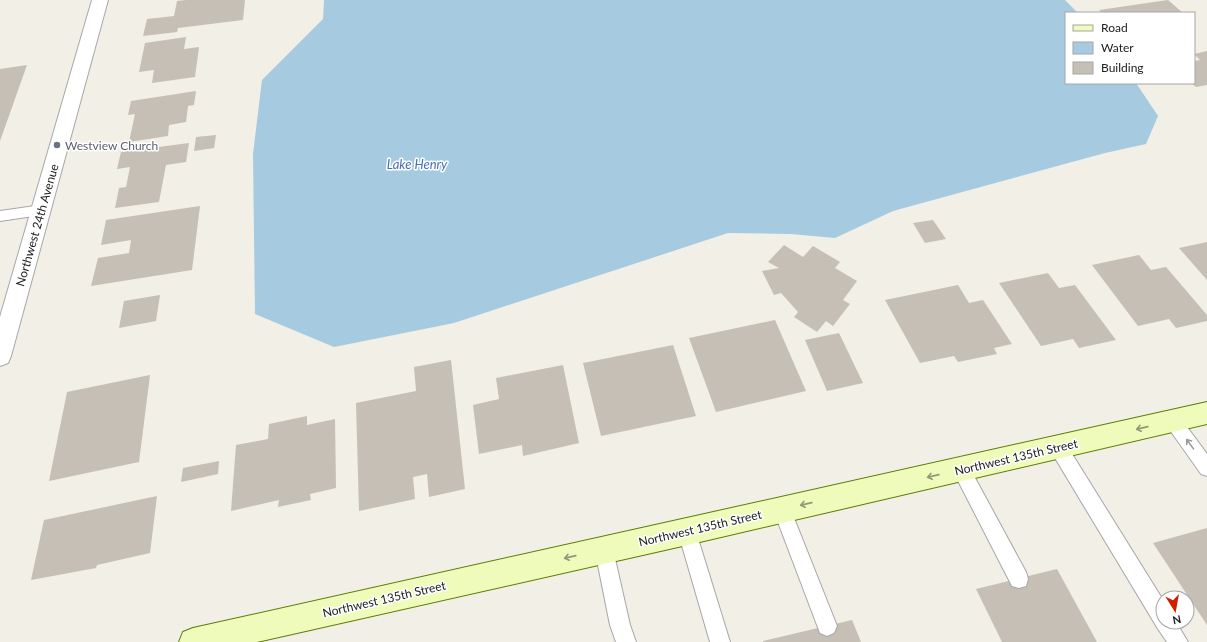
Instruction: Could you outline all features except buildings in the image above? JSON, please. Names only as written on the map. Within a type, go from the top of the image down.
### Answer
[{"type":"main road","name":"Northwest 135th Street","points":[[193,642],[687,532],[782,509],[1207,413]]},
{"type":"street","name":"Northwest 24th Avenue","points":[[0,356],[100,0]]},
{"type":"lane","points":[[0,216],[42,210]]},
{"type":"lane","points":[[1173,421],[1207,468]]},
{"type":"lane","points":[[1058,447],[1155,605]]},
{"type":"lane","points":[[960,469],[1019,579]]},
{"type":"lane","points":[[782,509],[827,626]]},
{"type":"lane","points":[[687,532],[720,642]]},
{"type":"lane","points":[[604,550],[620,625],[626,642]]},
{"type":"lane","points":[[1170,630],[1178,642]]},
{"type":"water","name":"Lake Henry","points":[[324,0],[1065,0],[1077,12],[1065,12],[1065,84],[1137,84],[1158,116],[1146,144],[1105,153],[893,211],[835,238],[791,234],[728,233],[454,323],[334,347],[255,314],[253,154],[262,80],[323,19]]},
{"type":"place","name":"Westview Church","points":[[57,145]]}]
